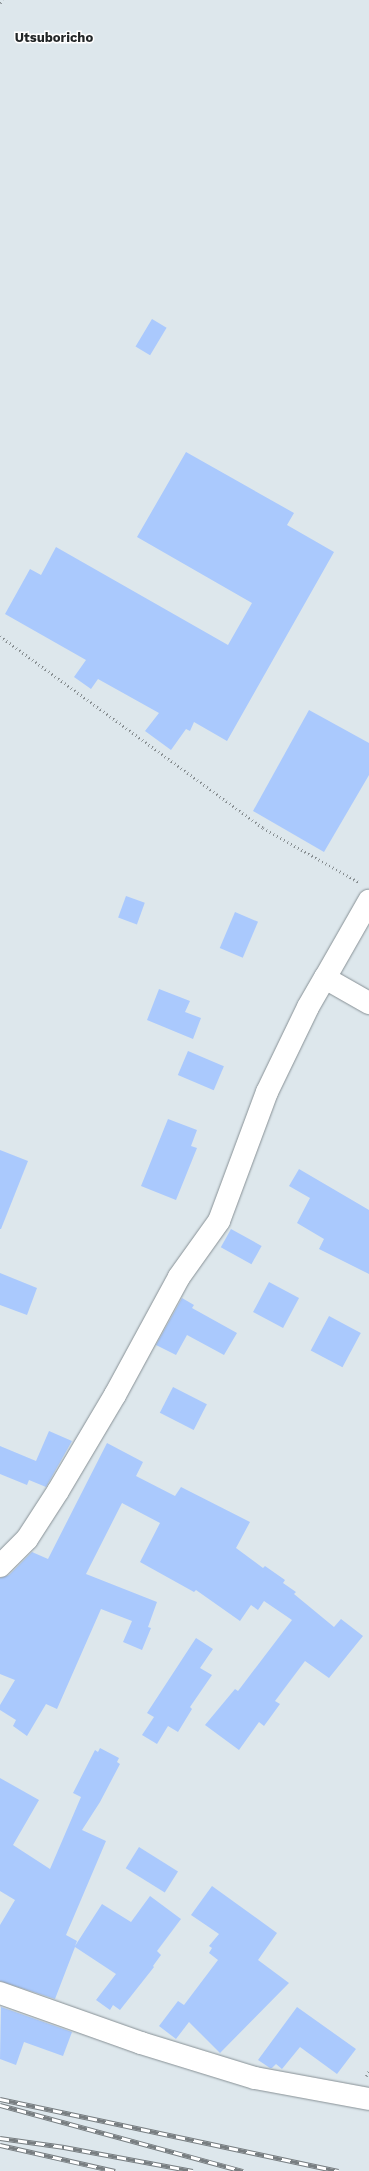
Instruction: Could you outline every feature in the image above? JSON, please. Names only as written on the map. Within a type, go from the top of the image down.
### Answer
[{"type":"street","points":[[0,1566],[27,1539],[58,1492],[115,1395],[179,1277],[219,1220],[267,1092],[366,893]]},
{"type":"street","points":[[325,978],[369,1003]]},
{"type":"street","points":[[0,1993],[140,2043],[255,2078],[369,2100]]},
{"type":"path","points":[[0,4],[2,0]]},
{"type":"path","points":[[0,636],[263,828],[366,893]]},
{"type":"building","points":[[152,319],[167,328],[150,355],[136,346]]},
{"type":"building","points":[[186,452],[294,513],[287,525],[334,552],[227,741],[194,722],[190,731],[186,729],[171,750],[145,731],[159,713],[98,679],[91,689],[74,677],[86,660],[5,614],[30,569],[41,575],[56,547],[228,645],[252,603],[137,537]]},
{"type":"building","points":[[309,710],[369,743],[369,775],[324,852],[253,811]]},
{"type":"building","points":[[126,896],[145,903],[137,924],[118,918]]},
{"type":"building","points":[[235,912],[258,922],[243,958],[220,948]]},
{"type":"building","points":[[159,989],[190,1001],[185,1012],[201,1018],[193,1039],[147,1020]]},
{"type":"building","points":[[188,1051],[224,1066],[214,1090],[178,1075]]},
{"type":"building","points":[[168,1119],[197,1130],[191,1146],[197,1148],[176,1200],[141,1186]]},
{"type":"building","points":[[0,1150],[28,1161],[1,1229],[0,1229]]},
{"type":"building","points":[[299,1169],[369,1210],[369,1274],[319,1249],[324,1239],[297,1223],[310,1198],[289,1186]]},
{"type":"building","points":[[231,1229],[262,1246],[251,1264],[221,1247]]},
{"type":"building","points":[[0,1273],[37,1288],[27,1315],[0,1305]]},
{"type":"building","points":[[269,1282],[299,1298],[283,1328],[253,1312]]},
{"type":"building","points":[[182,1298],[194,1305],[192,1308],[237,1333],[224,1355],[187,1335],[176,1355],[156,1345]]},
{"type":"building","points":[[329,1316],[361,1333],[342,1367],[311,1350]]},
{"type":"building","points":[[173,1387],[207,1404],[194,1430],[160,1413]]},
{"type":"building","points":[[49,1431],[72,1441],[46,1487],[29,1480],[27,1485],[0,1474],[0,1446],[36,1461]]},
{"type":"building","points":[[107,1443],[143,1462],[136,1476],[175,1496],[181,1487],[250,1522],[236,1548],[263,1568],[265,1566],[285,1580],[283,1583],[296,1592],[294,1594],[334,1627],[341,1619],[363,1636],[329,1678],[305,1661],[275,1701],[280,1704],[264,1726],[259,1722],[239,1750],[205,1725],[235,1689],[238,1691],[292,1620],[264,1601],[258,1610],[251,1605],[240,1621],[196,1590],[194,1592],[140,1562],[160,1523],[122,1503],[86,1574],[157,1602],[148,1627],[151,1628],[142,1650],[123,1642],[132,1621],[101,1609],[57,1709],[46,1704],[27,1736],[13,1726],[16,1720],[0,1710],[0,1705],[15,1680],[0,1674],[0,1578],[9,1575],[32,1552],[48,1559]]},
{"type":"building","points":[[196,1638],[213,1649],[200,1668],[212,1675],[190,1707],[192,1709],[178,1732],[168,1726],[157,1744],[142,1735],[154,1717],[147,1713]]},
{"type":"building","points":[[100,1748],[119,1758],[117,1762],[120,1764],[100,1802],[82,1830],[106,1841],[66,1935],[77,1941],[75,1946],[102,1904],[131,1922],[150,1896],[181,1919],[157,1951],[161,1955],[153,1966],[154,1967],[120,2010],[113,2005],[110,2010],[96,2000],[116,1974],[75,1947],[55,1999],[0,1981],[0,1925],[15,1900],[0,1891],[0,1778],[39,1800],[13,1845],[50,1869],[81,1797],[73,1793],[95,1750],[98,1752]]},
{"type":"building","points":[[139,1847],[178,1871],[165,1893],[126,1868]]},
{"type":"building","points":[[212,1886],[277,1933],[258,1960],[289,1983],[220,2053],[189,2022],[176,2039],[159,2026],[178,2001],[184,2005],[218,1960],[209,1953],[212,1948],[209,1946],[219,1934],[191,1915]]},
{"type":"building","points":[[1,2007],[72,2032],[63,2056],[24,2042],[16,2065],[0,2059]]},
{"type":"building","points":[[297,2007],[356,2049],[337,2074],[300,2047],[282,2069],[276,2064],[270,2068],[258,2060]]},
{"type":"railway","points":[[0,2099],[338,2171]]},
{"type":"railway","points":[[0,2105],[243,2171]]},
{"type":"railway","points":[[0,2138],[64,2147],[193,2171]]},
{"type":"railway","points":[[0,2145],[115,2171]]},
{"type":"district","name":"Utsuboricho","points":[[54,38]]}]
